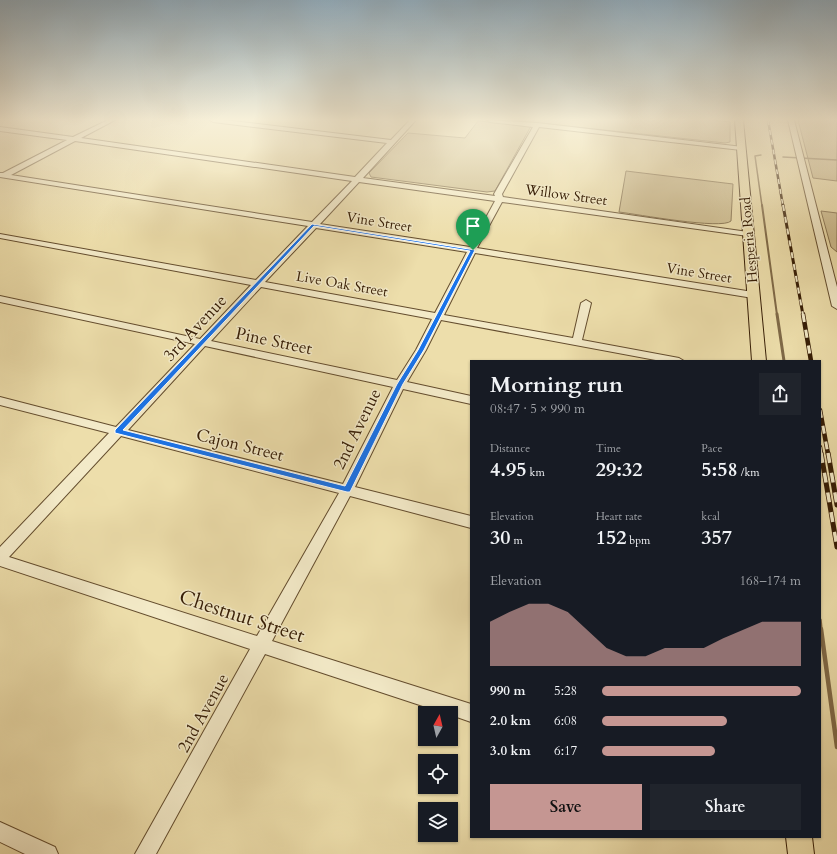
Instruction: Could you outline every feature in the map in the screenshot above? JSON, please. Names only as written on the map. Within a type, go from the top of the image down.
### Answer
[{"type":"main road","name":"Hesperia Road","points":[[742,160],[759,360]]},
{"type":"main road","points":[[799,838],[801,854]]},
{"type":"street","points":[[1,176],[32,160]]},
{"type":"street","name":"Willow Street","points":[[221,160],[748,234]]},
{"type":"street","name":"3rd Avenue","points":[[0,557],[375,160]]},
{"type":"street","name":"2nd Avenue","points":[[145,854],[347,490],[400,384],[421,350],[500,199],[498,194],[517,160]]},
{"type":"street","points":[[800,160],[837,306]]},
{"type":"street","name":"Vine Street","points":[[1,176],[753,295]]},
{"type":"street","name":"Live Oak Street","points":[[0,236],[674,360]]},
{"type":"street","name":"Pine Street","points":[[0,299],[470,400]]},
{"type":"street","points":[[577,341],[586,303]]},
{"type":"street","name":"Cajon Street","points":[[0,401],[470,522]]},
{"type":"street","name":"Chestnut Street","points":[[0,560],[470,713]]},
{"type":"street","points":[[0,832],[48,854]]},
{"type":"shaded area","points":[[382,160],[512,160],[495,191],[487,192],[371,177],[369,173]]},
{"type":"shaded area","points":[[808,160],[837,160],[837,181],[813,178]]},
{"type":"shaded area","points":[[626,171],[733,184],[731,221],[712,224],[696,223],[619,212]]},
{"type":"shaded area","points":[[821,211],[837,213],[837,252],[831,247]]},
{"type":"waterway","points":[[756,160],[762,206]]},
{"type":"waterway","points":[[762,205],[777,315]]},
{"type":"waterway","points":[[777,314],[784,360]]},
{"type":"waterway","points":[[821,629],[837,747]]},
{"type":"railway","points":[[775,160],[783,206]]},
{"type":"railway","points":[[783,205],[803,315]]},
{"type":"railway","points":[[803,314],[811,360]]},
{"type":"railway","points":[[821,416],[828,454]]},
{"type":"railway","points":[[821,453],[837,547]]},
{"type":"railway","points":[[828,453],[837,505]]},
{"type":"route","points":[[313,225],[473,250],[456,280],[421,350],[400,384],[347,490],[118,431],[204,342],[313,225]]}]
